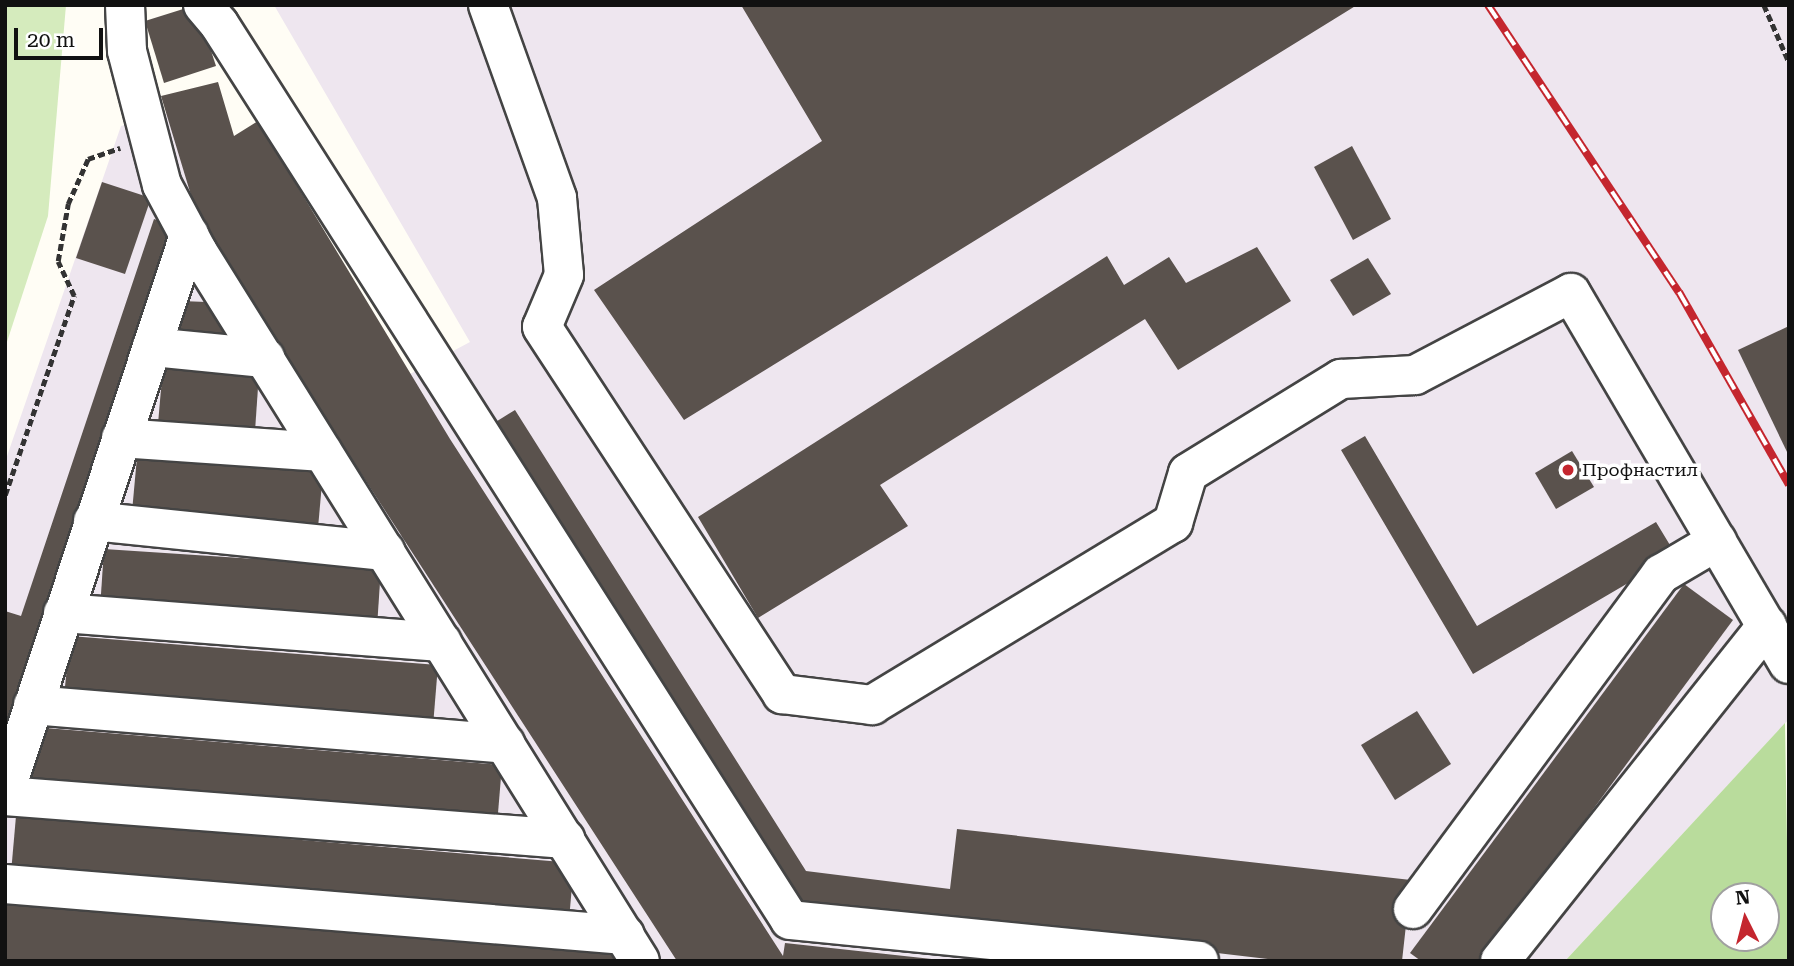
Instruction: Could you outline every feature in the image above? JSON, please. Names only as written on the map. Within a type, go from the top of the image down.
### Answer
[{"type":"street","points":[[125,5],[127,51],[162,186],[265,359],[633,948]]},
{"type":"street","points":[[203,5],[219,24],[790,920],[1199,961]]},
{"type":"street","points":[[488,5],[557,198],[564,275],[542,327],[782,694],[872,705],[1173,523],[1188,473],[1341,379],[1415,375],[1571,293],[1789,664]]},
{"type":"street","points":[[189,235],[5,794],[565,839]]},
{"type":"street","points":[[152,347],[265,359]]},
{"type":"street","points":[[121,438],[323,452]]},
{"type":"street","points":[[93,522],[384,551]]},
{"type":"street","points":[[1413,909],[1661,574],[1717,541]]},
{"type":"street","points":[[63,613],[442,642]]},
{"type":"street","points":[[1500,961],[1767,625]]},
{"type":"street","points":[[33,705],[505,744]]},
{"type":"street","points":[[5,884],[633,948]]},
{"type":"path","points":[[1764,5],[1789,62]]},
{"type":"path","points":[[5,495],[74,296],[58,261],[68,204],[88,159],[149,137]]},
{"type":"shaded area","points":[[274,5],[1789,5],[1789,719],[1565,961],[5,961],[5,462],[121,126],[179,110],[380,390],[470,342]]},
{"type":"green space","points":[[5,5],[66,5],[48,216],[5,348]]},
{"type":"green space","points":[[1785,723],[1789,961],[1565,961]]},
{"type":"building","points":[[196,5],[216,66],[164,83],[145,21]]},
{"type":"building","points":[[741,5],[1357,5],[684,420],[594,290],[822,141]]},
{"type":"building","points":[[218,82],[234,136],[258,121],[450,439],[783,956],[785,943],[950,961],[677,961],[200,225],[161,96]]},
{"type":"building","points":[[1352,146],[1391,219],[1353,240],[1314,167]]},
{"type":"building","points":[[102,182],[151,198],[125,274],[76,258]]},
{"type":"building","points":[[154,219],[181,228],[5,745],[5,611],[21,616]]},
{"type":"building","points":[[1257,247],[1291,301],[1178,370],[1145,319],[880,485],[908,526],[758,618],[698,517],[1107,256],[1124,285],[1169,257],[1186,283]]},
{"type":"building","points":[[1368,258],[1391,294],[1353,316],[1330,280]]},
{"type":"building","points":[[181,301],[232,303],[230,342],[180,340]]},
{"type":"building","points":[[1789,326],[1789,456],[1738,350]]},
{"type":"building","points":[[163,366],[259,373],[255,431],[158,424]]},
{"type":"building","points":[[515,410],[806,871],[950,889],[957,829],[1411,880],[1402,961],[1285,961],[784,902],[486,428]]},
{"type":"building","points":[[1365,436],[1477,626],[1656,522],[1676,555],[1473,674],[1341,450]]},
{"type":"building","points":[[1572,451],[1594,487],[1556,509],[1535,473]]},
{"type":"building","points":[[137,457],[323,472],[318,528],[132,512]]},
{"type":"building","points":[[104,549],[381,567],[377,627],[100,609]]},
{"type":"building","points":[[1684,584],[1733,620],[1481,961],[1421,961],[1410,953]]},
{"type":"building","points":[[70,636],[438,665],[433,726],[64,697]]},
{"type":"building","points":[[1417,711],[1451,764],[1395,800],[1361,745]]},
{"type":"building","points":[[33,727],[502,765],[497,825],[28,787]]},
{"type":"building","points":[[16,816],[574,863],[569,920],[11,873]]},
{"type":"building","points":[[5,904],[632,952],[631,961],[5,961]]},
{"type":"railway","points":[[1488,5],[1679,292],[1789,485]]},
{"type":"place","name":"Профнастил","points":[[1568,470]]}]
